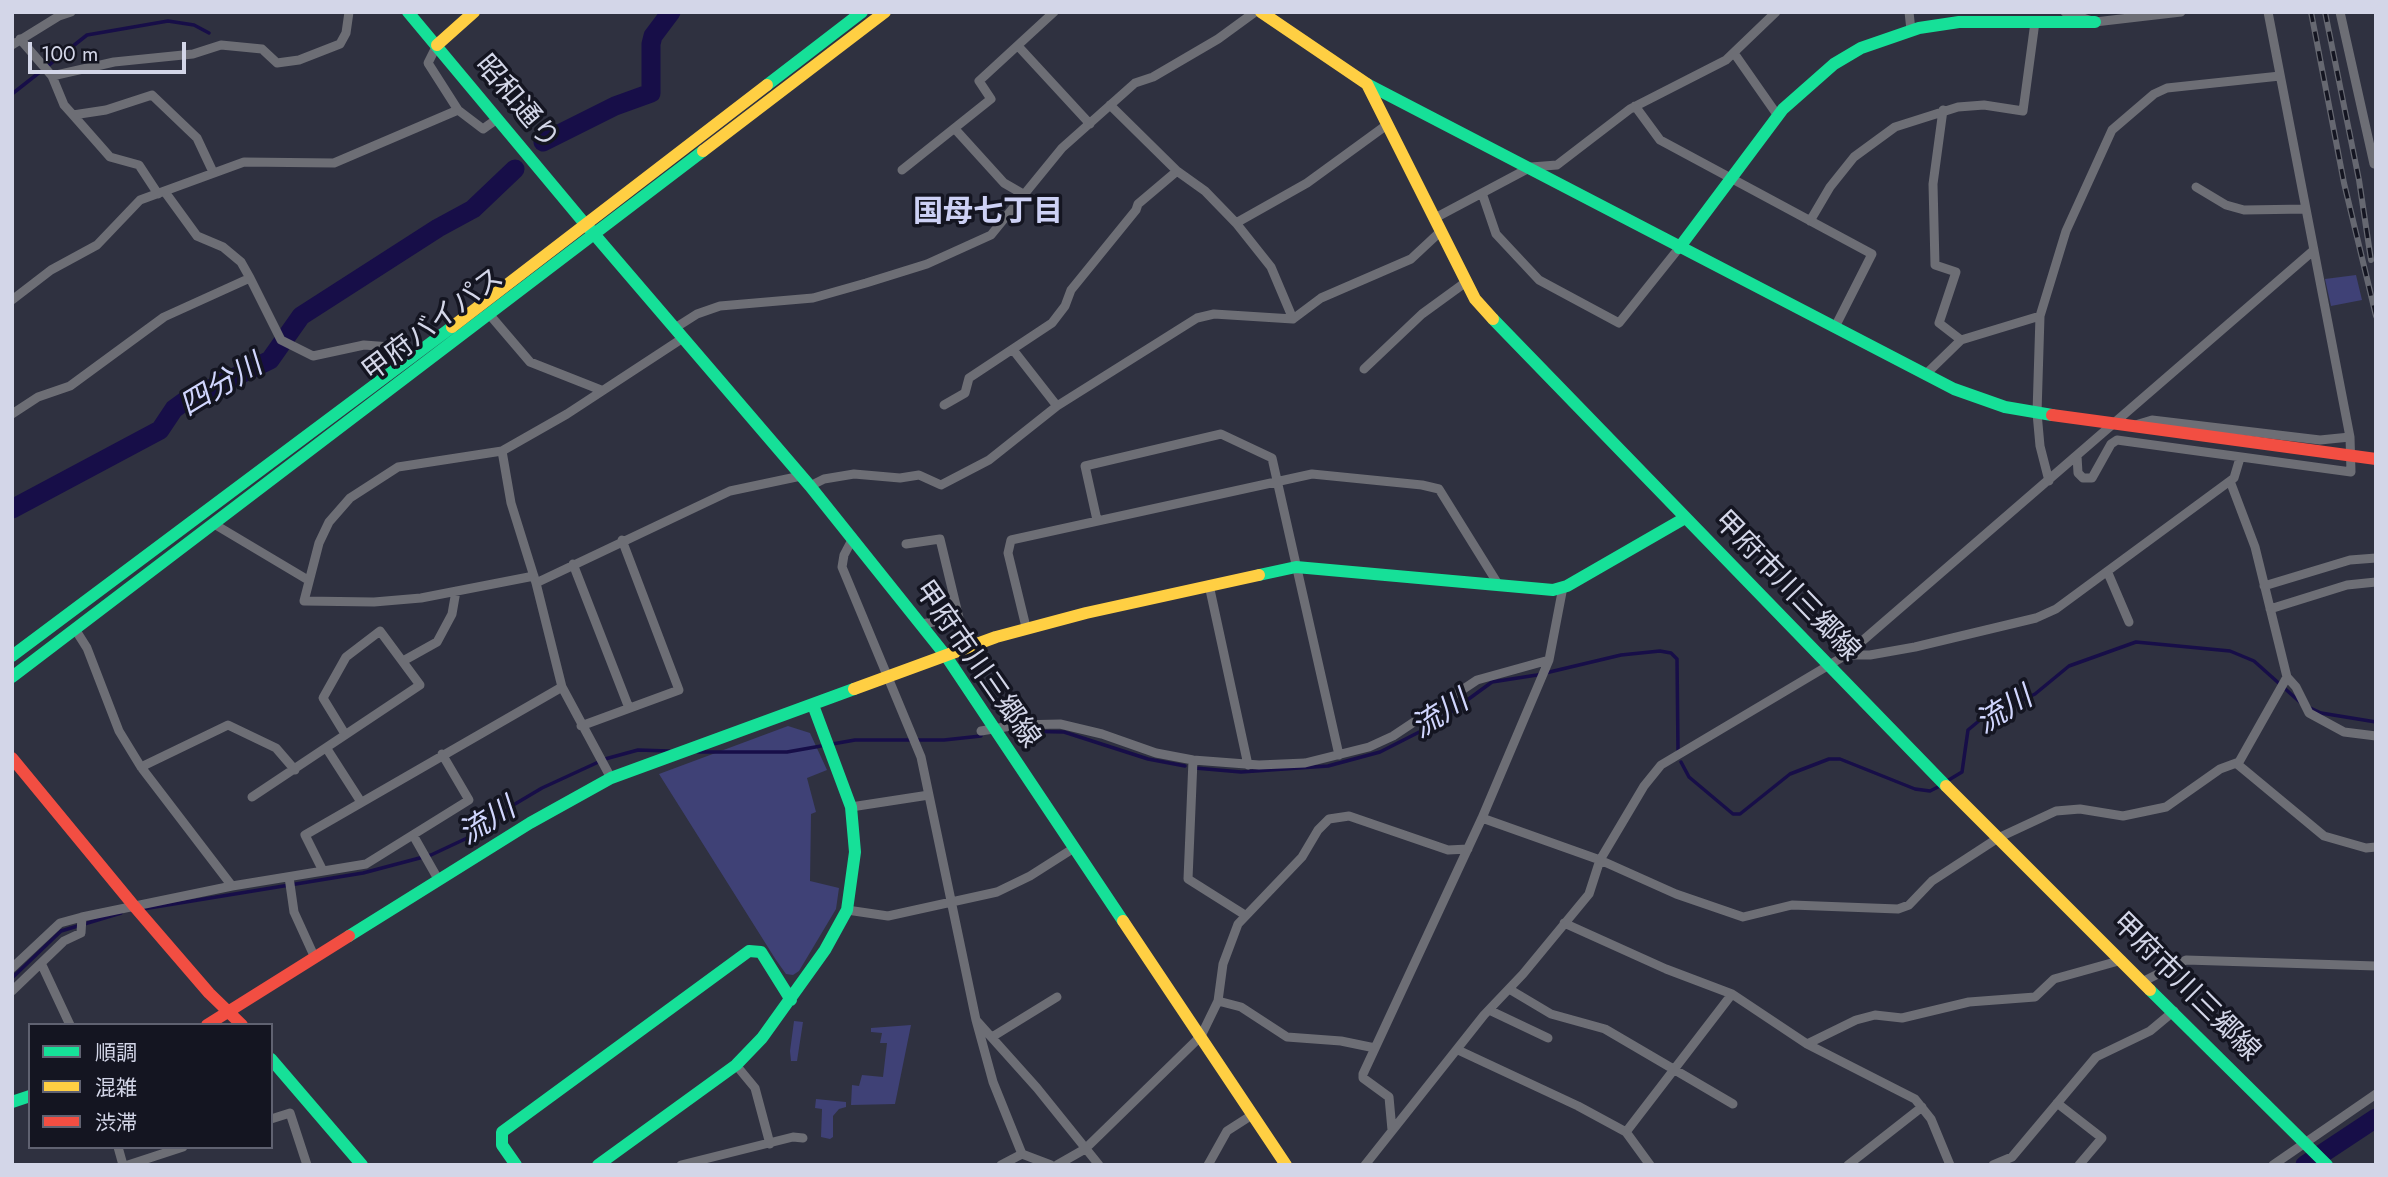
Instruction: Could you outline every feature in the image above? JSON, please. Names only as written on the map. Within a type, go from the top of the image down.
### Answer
[{"type":"main road","name":"昭和通り","points":[[408,12],[585,224]]},
{"type":"main road","points":[[437,45],[474,12]]},
{"type":"main road","points":[[790,66],[826,26],[844,12]]},
{"type":"main road","name":"甲府バイパス","points":[[12,656],[862,12]]},
{"type":"main road","name":"甲府バイパス","points":[[12,677],[885,12]]},
{"type":"main road","points":[[799,77],[846,54],[900,12]]},
{"type":"main road","name":"甲府市川三郷線","points":[[1261,12],[1367,84],[1475,299],[1938,779],[2327,1165]]},
{"type":"main road","points":[[1679,248],[1778,116],[1834,64],[1861,48],[1911,30],[1959,22],[2095,22]]},
{"type":"main road","points":[[1367,84],[1531,167],[1679,248],[1926,375],[2005,407],[2109,425],[2376,459]]},
{"type":"main road","name":"甲府市川三郷線","points":[[585,224],[853,538],[946,656],[987,730],[1074,848],[1286,1165]]},
{"type":"main road","points":[[210,1023],[438,879],[611,778],[656,759],[1026,627],[1296,567],[1553,590],[1563,587],[1685,518]]},
{"type":"main road","points":[[598,1165],[736,1065],[762,1038],[791,1000],[848,910],[855,852],[850,807],[813,705]]},
{"type":"main road","points":[[12,758],[134,906],[209,993],[240,1023]]},
{"type":"main road","points":[[516,1165],[502,1146],[502,1132],[749,951],[761,952],[791,1000]]},
{"type":"main road","points":[[273,1061],[362,1165]]},
{"type":"street","points":[[71,12],[16,42],[42,63],[51,75],[64,105],[110,157],[139,165],[197,236],[223,247],[241,261],[281,340],[313,356],[364,345],[391,347],[403,361]]},
{"type":"street","points":[[51,75],[114,62],[193,54],[221,46],[262,49],[277,63],[299,60],[340,44],[346,33],[349,12]]},
{"type":"street","points":[[902,170],[991,99],[979,81],[1054,12]]},
{"type":"street","points":[[1255,12],[1219,39],[1153,77],[1135,83],[1062,148],[991,235],[927,264],[813,298],[720,306],[697,314],[679,333],[567,414],[502,451],[398,467],[351,498],[328,522],[308,580],[304,601],[374,602],[421,598],[535,579],[730,491],[854,474],[900,478],[919,475],[941,485],[989,460],[1057,406],[1197,318],[1214,314],[1293,319],[1321,298],[1411,258],[1441,231]]},
{"type":"street","points":[[1435,218],[1531,167],[1557,165],[1635,106],[1727,61],[1776,12]]},
{"type":"street","points":[[1909,12],[1911,30]]},
{"type":"street","points":[[2065,12],[2095,22],[2181,12]]},
{"type":"street","points":[[2077,456],[2078,472],[2083,478],[2092,478],[2110,444],[2117,440],[2351,472],[2350,437],[2268,12]]},
{"type":"street","points":[[2340,12],[2375,166]]},
{"type":"street","points":[[1810,221],[1830,187],[1854,157],[1895,127],[1943,110],[1984,105],[2023,111],[2035,22]]},
{"type":"street","points":[[437,45],[428,63],[458,110],[483,129],[497,119]]},
{"type":"street","points":[[1018,46],[1090,124]]},
{"type":"street","points":[[1734,53],[1778,116]]},
{"type":"street","points":[[2049,481],[2040,446],[2037,413],[2040,316],[2066,231],[2112,130],[2154,94],[2167,88],[2280,76]]},
{"type":"street","points":[[73,115],[106,110],[152,95],[197,138],[213,172]]},
{"type":"street","points":[[1110,105],[1177,171],[1205,191],[1236,223],[1271,267],[1293,319]]},
{"type":"street","points":[[1635,106],[1660,140],[1872,254],[1835,327]]},
{"type":"street","points":[[12,300],[51,270],[97,245],[140,200],[244,162],[262,160],[319,165],[334,163],[458,110]]},
{"type":"street","points":[[1943,110],[1933,184],[1935,264],[1956,272],[1939,323],[1961,340]]},
{"type":"street","points":[[1236,223],[1307,183],[1388,124]]},
{"type":"street","points":[[955,129],[1004,183],[1023,194]]},
{"type":"street","points":[[944,405],[965,393],[969,378],[1014,351],[1052,323],[1071,290],[1136,210],[1138,204],[1177,171]]},
{"type":"street","points":[[2196,187],[2226,205],[2244,210],[2306,209]]},
{"type":"street","points":[[1482,193],[1496,234],[1539,280],[1619,323],[1679,248]]},
{"type":"street","points":[[1365,1165],[1489,1010],[1589,894],[1600,860],[1644,786],[1661,765],[1846,655],[2314,250]]},
{"type":"street","points":[[12,414],[38,397],[70,386],[164,317],[250,278]]},
{"type":"street","points":[[1364,369],[1413,321],[1466,282]]},
{"type":"street","points":[[489,314],[530,362],[601,390]]},
{"type":"street","points":[[1926,375],[1961,340],[2040,316]]},
{"type":"street","points":[[1014,351],[1057,406]]},
{"type":"street","points":[[2127,427],[2152,420],[2320,440],[2350,437]]},
{"type":"street","points":[[1097,520],[1085,466],[1220,433],[1272,458],[1339,755]]},
{"type":"street","points":[[502,451],[511,503],[535,579],[562,687],[611,778]]},
{"type":"street","points":[[1846,655],[1915,647],[2036,618],[2079,595],[2230,481],[2240,458]]},
{"type":"street","points":[[1026,627],[1008,553],[1011,540],[1312,474],[1433,486],[1444,495],[1498,584]]},
{"type":"street","points":[[2230,481],[2255,547],[2287,677],[2296,687],[2309,713],[2344,732],[2376,736]]},
{"type":"street","points":[[214,524],[308,580]]},
{"type":"street","points":[[853,538],[844,555],[842,567],[921,757],[976,1020],[993,1082],[1022,1154],[1051,1165]]},
{"type":"street","points":[[906,544],[940,539],[959,618],[921,624]]},
{"type":"street","points":[[581,726],[680,690],[622,540]]},
{"type":"street","points":[[2264,586],[2350,560],[2376,558]]},
{"type":"street","points":[[573,564],[629,708]]},
{"type":"street","points":[[2108,573],[2129,622]]},
{"type":"street","points":[[2270,609],[2347,585],[2376,582]]},
{"type":"street","points":[[1209,585],[1248,765]]},
{"type":"street","points":[[1392,1130],[1389,1097],[1363,1078],[1482,818],[1548,663],[1563,587]]},
{"type":"street","points":[[403,661],[437,642],[452,614],[456,591]]},
{"type":"street","points":[[75,629],[87,648],[120,731],[141,767],[232,886]]},
{"type":"street","points":[[252,797],[420,685],[380,631],[346,657],[323,698],[345,734]]},
{"type":"street","points":[[987,730],[1027,724],[1060,724],[1102,734],[1156,753],[1193,760],[1248,765],[1305,762],[1369,747],[1393,736],[1477,680],[1548,663]]},
{"type":"street","points":[[1482,818],[1600,860],[1676,894],[1743,917],[1792,905],[1884,911],[1909,905],[1932,881],[1998,838],[2056,811],[2080,808],[2123,816],[2165,807],[2220,769],[2236,763],[2287,677]]},
{"type":"street","points":[[323,871],[305,835],[562,687]]},
{"type":"street","points":[[141,767],[228,725],[276,748],[295,770]]},
{"type":"street","points":[[327,749],[361,802]]},
{"type":"street","points":[[12,968],[60,923],[232,886],[366,864],[469,800],[442,754]]},
{"type":"street","points":[[1193,760],[1188,879],[1245,915]]},
{"type":"street","points":[[2236,763],[2324,836],[2366,848],[2376,847]]},
{"type":"street","points":[[850,807],[929,795]]},
{"type":"street","points":[[1057,1165],[1087,1151],[1201,1036],[1219,1001],[1228,947],[1245,915],[1302,857],[1318,830],[1338,816],[1360,819],[1448,850],[1468,849]]},
{"type":"street","points":[[413,835],[438,879]]},
{"type":"street","points":[[848,910],[888,916],[997,892],[1030,876],[1074,848]]},
{"type":"street","points":[[289,877],[295,912],[315,958]]},
{"type":"street","points":[[12,991],[64,942],[82,933],[82,917]]},
{"type":"street","points":[[1564,923],[1666,969],[1732,994],[1807,1044],[1879,1078],[1915,1099],[1931,1119],[1950,1165]]},
{"type":"street","points":[[1807,1044],[1856,1020],[1875,1015],[1902,1018],[1969,1002],[2035,997],[2054,979],[2122,960]]},
{"type":"street","points":[[2144,981],[2186,960],[2376,966]]},
{"type":"street","points":[[41,963],[70,1023]]},
{"type":"street","points":[[1509,989],[1551,1014],[1605,1029],[1733,1104]]},
{"type":"street","points":[[1626,1132],[1732,994]]},
{"type":"street","points":[[992,1037],[1057,996]]},
{"type":"street","points":[[1219,1001],[1241,1007],[1287,1037],[1340,1041],[1375,1048]]},
{"type":"street","points":[[1489,1010],[1548,1038]]},
{"type":"street","points":[[1996,1164],[2012,1157],[2096,1057],[2150,1031],[2174,1011]]},
{"type":"street","points":[[976,1020],[1099,1165]]},
{"type":"street","points":[[1458,1050],[1578,1106],[1626,1132],[1650,1165]]},
{"type":"street","points":[[736,1065],[755,1088],[770,1144]]},
{"type":"street","points":[[2273,1165],[2376,1094]]},
{"type":"street","points":[[2057,1103],[2102,1138],[2079,1165]]},
{"type":"street","points":[[1848,1165],[1922,1107]]},
{"type":"street","points":[[273,1118],[290,1113],[307,1165]]},
{"type":"street","points":[[1209,1165],[1227,1131],[1252,1115]]},
{"type":"street","points":[[681,1165],[793,1137],[803,1138]]},
{"type":"street","points":[[119,1149],[126,1165],[177,1149]]},
{"type":"street","points":[[1086,1165],[1087,1151]]},
{"type":"street","points":[[1001,1165],[1022,1154]]},
{"type":"shaded area","points":[[2356,275],[2362,300],[2331,306],[2325,279]]},
{"type":"shaded area","points":[[788,726],[810,733],[827,770],[807,778],[816,812],[811,814],[810,881],[839,888],[836,909],[799,971],[793,975],[786,974],[776,960],[659,774]]},
{"type":"shaded area","points":[[794,1021],[803,1022],[797,1061],[791,1061],[790,1051]]},
{"type":"shaded area","points":[[911,1025],[895,1104],[851,1105],[852,1085],[859,1086],[862,1075],[883,1077],[887,1043],[880,1043],[882,1033],[871,1032],[871,1028]]},
{"type":"shaded area","points":[[816,1099],[846,1102],[846,1107],[839,1109],[833,1116],[833,1137],[830,1139],[821,1137],[822,1109],[815,1108]]},
{"type":"waterway","name":"四分川","points":[[543,142],[615,106],[651,93],[651,44],[653,36],[671,12]]},
{"type":"waterway","points":[[12,94],[87,35],[168,21],[194,25],[209,33]]},
{"type":"waterway","name":"四分川","points":[[12,509],[160,430],[174,409],[185,401],[270,360],[301,316],[438,228],[473,209],[515,169]]},
{"type":"waterway","name":"流川","points":[[1947,781],[1962,772],[1968,730],[1980,720],[2035,694],[2069,666],[2136,642],[2230,651],[2254,661],[2301,703]]},
{"type":"waterway","name":"流川","points":[[1195,768],[1241,772],[1328,766],[1380,752],[1433,725],[1492,682],[1537,675],[1621,655],[1660,651],[1671,653],[1677,659],[1678,750]]},
{"type":"waterway","name":"流川","points":[[2308,707],[2321,713],[2376,722]]},
{"type":"waterway","name":"流川","points":[[1016,731],[1064,732],[1148,759],[1185,766]]},
{"type":"waterway","name":"流川","points":[[698,752],[787,752],[855,740],[944,740],[981,736]]},
{"type":"waterway","name":"流川","points":[[143,909],[363,873],[431,855],[480,832],[515,804],[542,788],[605,759],[638,750],[669,751]]},
{"type":"waterway","name":"流川","points":[[1681,762],[1689,777],[1733,814],[1740,814],[1790,774],[1829,759],[1840,759],[1915,789],[1930,791],[1940,786]]},
{"type":"waterway","name":"流川","points":[[12,978],[61,931],[121,913]]},
{"type":"waterway","points":[[2305,1165],[2376,1118]]},
{"type":"railway","points":[[2311,12],[2344,183],[2376,316]]},
{"type":"railway","points":[[2325,12],[2359,180],[2371,260]]},
{"type":"traffic: fast","points":[[408,12],[585,224]]},
{"type":"traffic: fast","points":[[767,85],[862,12]]},
{"type":"traffic: fast","points":[[1679,248],[1783,109],[1834,64],[1861,48],[1919,28],[1959,22],[2095,22]]},
{"type":"traffic: fast","points":[[1367,84],[1954,389],[2005,407],[2052,415]]},
{"type":"traffic: fast","points":[[12,677],[703,151]]},
{"type":"traffic: fast","points":[[588,227],[810,486],[946,656],[1123,921]]},
{"type":"traffic: fast","points":[[1493,319],[1946,786]]},
{"type":"traffic: fast","points":[[12,656],[452,327]]},
{"type":"traffic: fast","points":[[1259,575],[1296,567],[1553,590],[1567,586],[1685,518]]},
{"type":"traffic: fast","points":[[349,936],[530,823],[611,778],[854,689]]},
{"type":"traffic: fast","points":[[598,1165],[736,1065],[762,1038],[825,950],[847,910],[855,852],[851,807],[813,705]]},
{"type":"traffic: fast","points":[[516,1165],[502,1145],[502,1132],[749,951],[761,952],[791,1000]]},
{"type":"traffic: fast","points":[[2150,990],[2327,1165]]},
{"type":"traffic: fast","points":[[273,1061],[362,1165]]},
{"type":"traffic: fast","points":[[12,1102],[28,1097]]},
{"type":"traffic: slow","points":[[437,45],[474,12]]},
{"type":"traffic: slow","points":[[703,151],[885,12]]},
{"type":"traffic: slow","points":[[1261,12],[1367,84],[1475,299],[1493,319]]},
{"type":"traffic: slow","points":[[452,327],[767,85]]},
{"type":"traffic: slow","points":[[854,689],[996,637],[1086,613],[1259,575]]},
{"type":"traffic: slow","points":[[1946,786],[2150,990]]},
{"type":"traffic: slow","points":[[1123,921],[1286,1165]]},
{"type":"traffic: jam","points":[[2052,415],[2376,459]]},
{"type":"traffic: jam","points":[[12,758],[134,906],[209,993],[240,1023]]},
{"type":"traffic: jam","points":[[210,1023],[349,936]]},
{"type":"district","name":"国母七丁目","points":[[988,214]]}]
